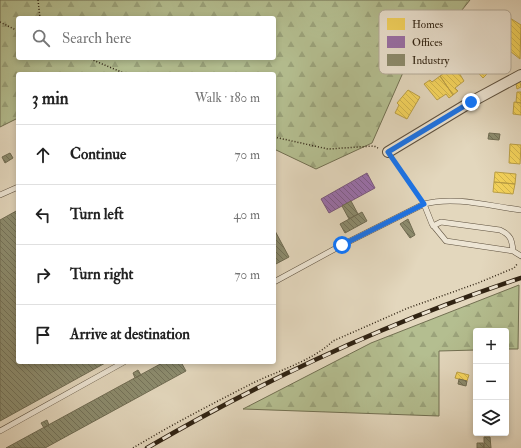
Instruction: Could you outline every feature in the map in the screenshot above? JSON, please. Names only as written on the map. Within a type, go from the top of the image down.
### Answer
[{"type":"street","points":[[388,152],[471,102],[521,75]]},
{"type":"lane","points":[[0,195],[16,188]]},
{"type":"lane","points":[[276,281],[342,245],[424,204],[452,200],[521,210]]},
{"type":"lane","points":[[424,204],[433,226],[446,241],[513,251],[519,256]]},
{"type":"lane","points":[[433,226],[441,222],[500,230],[508,234],[512,239],[513,251]]},
{"type":"lane","points":[[0,431],[120,364]]},
{"type":"path","points":[[38,0],[40,16]]},
{"type":"path","points":[[0,22],[16,30]]},
{"type":"path","points":[[93,60],[121,72]]},
{"type":"path","points":[[276,137],[328,149],[374,146],[388,152],[424,204]]},
{"type":"path","points":[[133,448],[165,428],[249,385],[323,350],[333,341],[408,308],[478,283],[514,268],[518,264],[519,256]]},
{"type":"green space","points":[[0,0],[470,0],[462,10],[379,10],[379,74],[402,74],[372,143],[316,169],[276,150],[276,72],[16,72],[16,119],[0,127]]},
{"type":"green space","points":[[519,285],[518,349],[509,349],[509,328],[473,328],[473,350],[439,351],[439,416],[243,409],[371,343]]},
{"type":"building: Homes","points":[[511,19],[521,25],[520,59],[511,52]]},
{"type":"building: Homes","points":[[443,74],[460,74],[464,81],[455,88],[458,91],[453,95],[440,76]]},
{"type":"building: Homes","points":[[479,74],[487,74],[483,78]]},
{"type":"building: Homes","points":[[440,76],[453,95],[449,98],[446,94],[437,100],[424,84],[430,80],[432,82]]},
{"type":"building: Homes","points":[[520,82],[521,87],[517,89],[516,84]]},
{"type":"building: Homes","points":[[408,90],[420,97],[407,119],[395,113],[399,105],[397,103]]},
{"type":"building: Homes","points":[[517,92],[521,92],[521,103],[516,102]]},
{"type":"building: Homes","points":[[514,102],[521,103],[521,115],[513,114]]},
{"type":"building: Homes","points":[[510,144],[521,145],[520,164],[509,163]]},
{"type":"building: Homes","points":[[495,172],[516,174],[515,184],[494,182]]},
{"type":"building: Homes","points":[[494,182],[515,184],[513,194],[493,192]]},
{"type":"building: Homes","points":[[457,372],[469,375],[467,381],[455,378]]},
{"type":"building: Offices","points":[[367,173],[375,188],[329,213],[321,199]]},
{"type":"building: Industry","points":[[489,133],[500,134],[499,140],[488,139]]},
{"type":"building: Industry","points":[[10,153],[13,158],[5,163],[2,157]]},
{"type":"building: Industry","points":[[351,201],[358,214],[349,219],[342,206]]},
{"type":"building: Industry","points":[[16,211],[16,364],[103,364],[0,421],[0,220]]},
{"type":"building: Industry","points":[[362,212],[367,221],[345,233],[340,224]]},
{"type":"building: Industry","points":[[408,219],[415,235],[410,238],[400,224]]},
{"type":"building: Industry","points":[[276,233],[289,257],[276,264]]},
{"type":"building: Industry","points":[[160,364],[182,364],[186,371],[45,448],[6,448]]},
{"type":"building: Industry","points":[[138,370],[141,375],[135,378],[133,373]]},
{"type":"building: Industry","points":[[459,379],[467,381],[466,386],[458,384]]},
{"type":"building: Industry","points":[[47,420],[49,425],[44,428],[41,423]]},
{"type":"building: Industry","points":[[484,437],[490,437],[491,448],[484,448]]},
{"type":"building: Industry","points":[[477,443],[483,443],[484,448],[477,448]]},
{"type":"railway","points":[[147,448],[237,398],[330,353],[425,313],[521,278]]},
{"type":"route","points":[[342,245],[424,204],[388,152],[471,102]]}]
